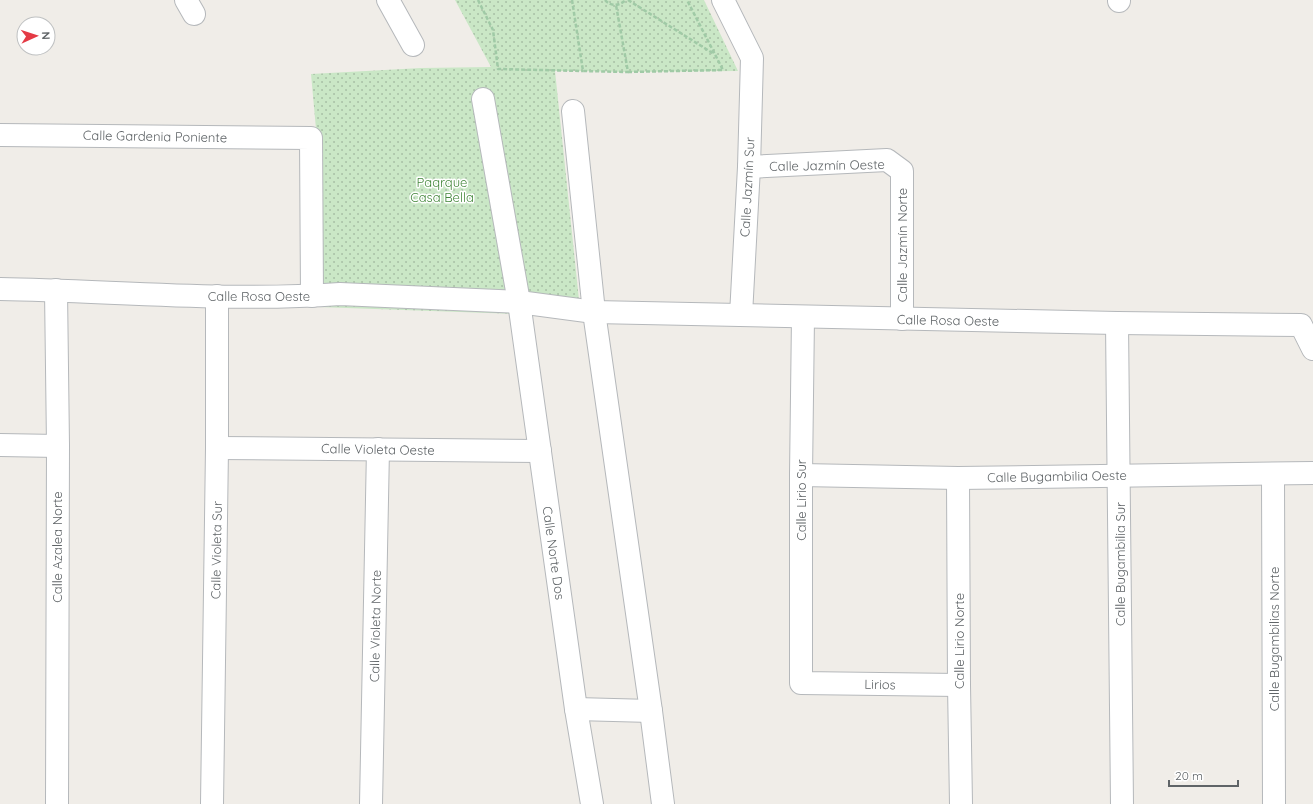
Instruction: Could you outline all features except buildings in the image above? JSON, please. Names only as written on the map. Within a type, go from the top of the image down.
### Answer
[{"type":"street","points":[[388,0],[413,45]]},
{"type":"street","name":"Calle Jazmín Sur","points":[[723,0],[752,58],[749,167],[741,315]]},
{"type":"street","name":"Calle Norte Dos","points":[[483,99],[519,302],[576,710],[592,804]]},
{"type":"street","points":[[573,112],[594,312],[663,804]]},
{"type":"street","name":"Calle Gardenia Poniente","points":[[0,135],[311,138],[312,296]]},
{"type":"street","name":"Calle Jazmín Oeste","points":[[749,167],[887,160],[902,171]]},
{"type":"street","name":"Calle Jazmín Norte","points":[[902,171],[902,319]]},
{"type":"street","name":"Calle Rosa Oeste","points":[[0,290],[56,290],[217,296],[312,296],[340,294],[519,302],[594,312],[1118,323],[1302,325],[1313,349]]},
{"type":"street","name":"Calle Azalea Norte","points":[[56,290],[58,446],[57,804]]},
{"type":"street","name":"Calle Violeta Sur","points":[[212,804],[217,448],[217,296]]},
{"type":"street","name":"Calle Lirio Sur","points":[[801,683],[803,317]]},
{"type":"street","name":"Calle Bugambilia Sur","points":[[1118,323],[1122,804]]},
{"type":"street","points":[[0,445],[58,446]]},
{"type":"street","name":"Calle Violeta Oeste","points":[[217,448],[540,451]]},
{"type":"street","name":"Calle Violeta Norte","points":[[371,804],[378,449]]},
{"type":"street","name":"Calle Bugambilia Oeste","points":[[801,475],[958,478],[1313,473]]},
{"type":"street","name":"Calle Bugambilias Norte","points":[[1274,474],[1274,804]]},
{"type":"street","name":"Calle Lirio Norte","points":[[958,478],[961,804]]},
{"type":"street","name":"Lirios","points":[[801,683],[959,685]]},
{"type":"street","points":[[576,710],[651,711]]},
{"type":"path","points":[[478,0],[494,30],[498,69],[628,72],[723,70],[687,0]]},
{"type":"path","points":[[572,0],[583,71]]},
{"type":"path","points":[[604,0],[611,5],[621,4],[627,0],[715,55]]},
{"type":"path","points":[[616,5],[628,72]]},
{"type":"green space","name":"Paqrque Casa Bella","points":[[455,0],[704,0],[738,71],[555,71],[581,319],[520,314],[318,307],[317,140],[311,74],[421,68],[491,67]]}]
